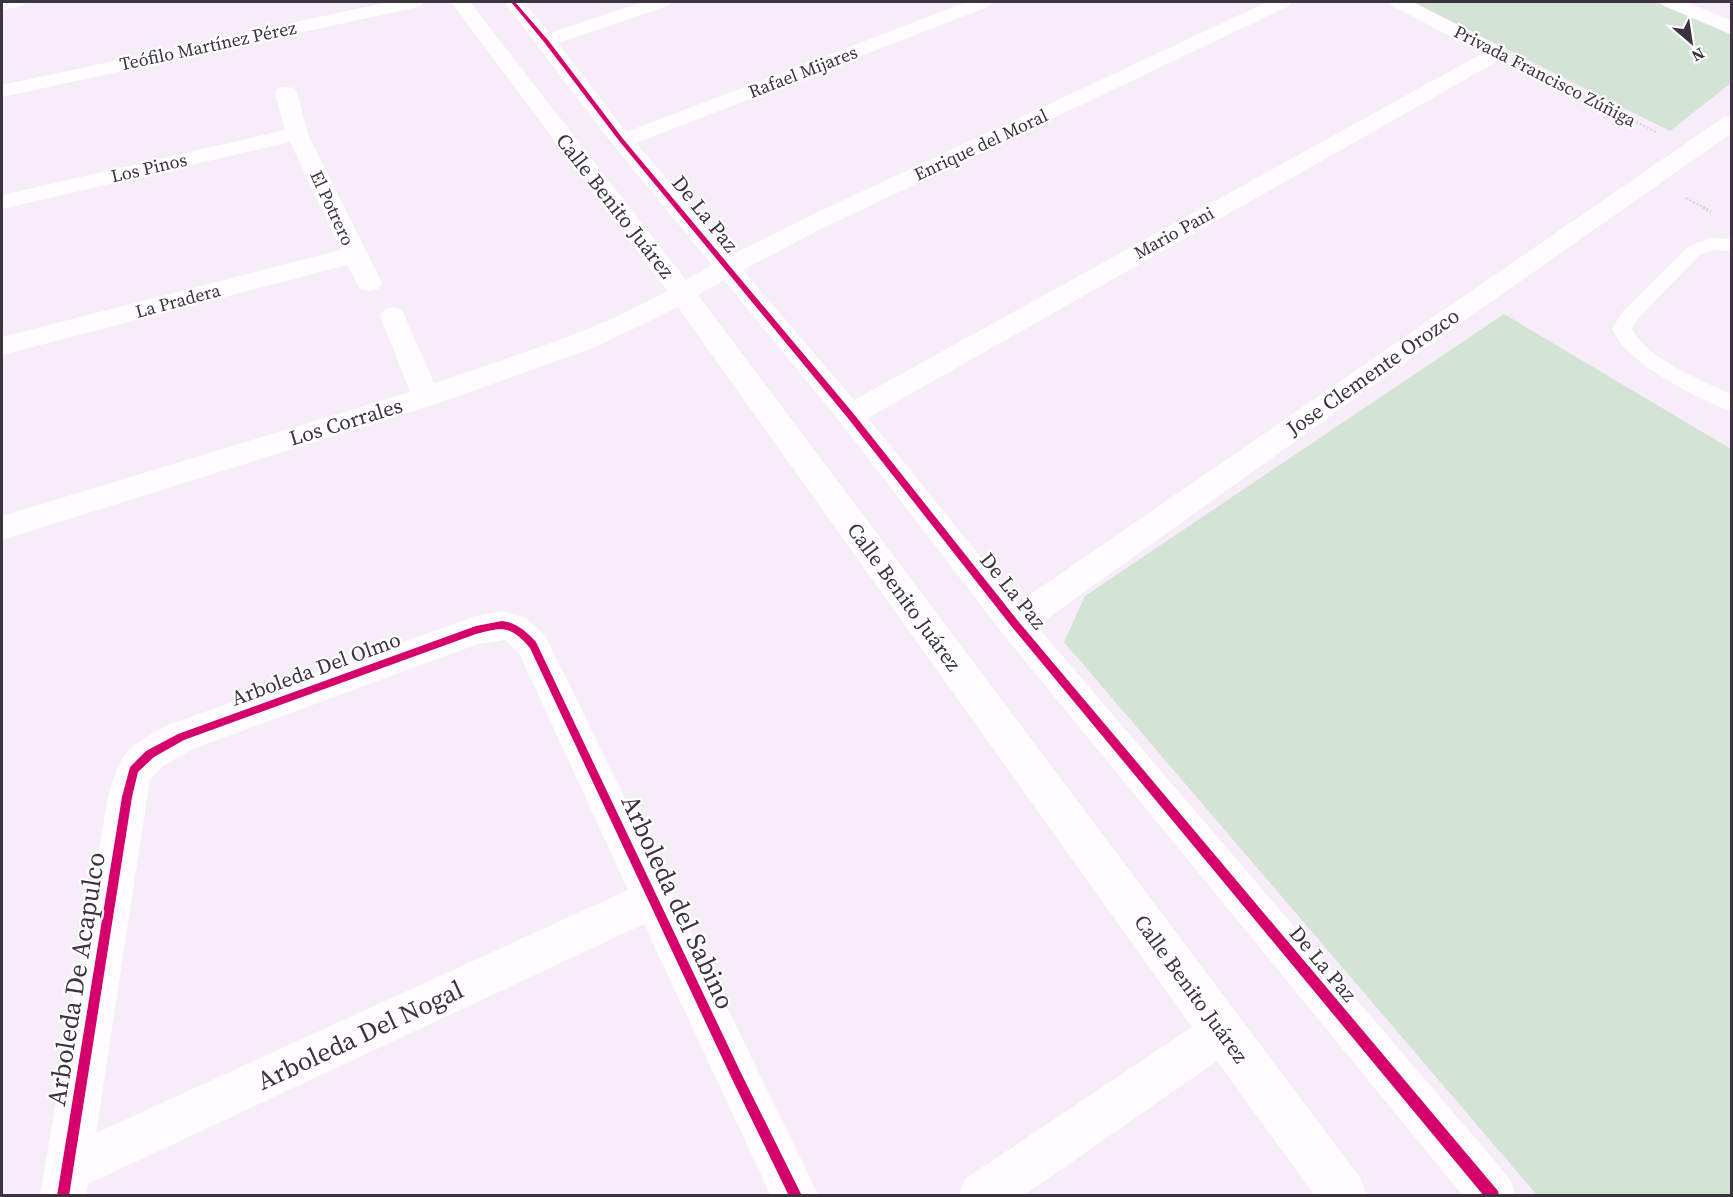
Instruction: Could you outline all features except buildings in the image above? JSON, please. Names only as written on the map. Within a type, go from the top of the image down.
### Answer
[{"type":"street","points":[[2,4],[16,2]]},
{"type":"street","name":"Teófilo Martínez Pérez","points":[[2,91],[414,2]]},
{"type":"street","name":"Calle Benito Juárez","points":[[460,2],[682,293],[1344,1196]]},
{"type":"street","name":"De La Paz","points":[[513,2],[546,41],[622,141],[850,415],[1015,624],[1492,1196]]},
{"type":"street","points":[[546,41],[661,2]]},
{"type":"street","name":"Rafael Mijares","points":[[622,141],[983,2]]},
{"type":"street","name":"Enrique del Moral","points":[[682,293],[810,225],[1282,2]]},
{"type":"street","name":"Privada Francisco Zúñiga","points":[[1399,2],[1498,53]]},
{"type":"street","points":[[1671,2],[1731,28]]},
{"type":"street","name":"Mario Pani","points":[[850,415],[1498,53]]},
{"type":"street","name":"El Potrero","points":[[286,93],[297,134],[369,283]]},
{"type":"street","name":"Jose Clemente Orozco","points":[[1015,624],[1411,344],[1651,180],[1731,122]]},
{"type":"street","name":"Los Pinos","points":[[2,202],[297,134]]},
{"type":"street","name":"La Pradera","points":[[2,346],[354,255]]},
{"type":"street","name":"Los Corrales","points":[[2,528],[426,397],[586,340],[650,312],[682,293]]},
{"type":"street","points":[[393,316],[426,397]]},
{"type":"street","name":"Arboleda Del Olmo","points":[[134,770],[150,754],[182,737],[476,630],[500,625],[520,629]]},
{"type":"street","name":"Arboleda del Sabino","points":[[520,629],[533,645],[737,1077],[796,1196]]},
{"type":"street","name":"Arboleda De Acapulco","points":[[65,1183],[127,797],[134,770]]},
{"type":"street","name":"Arboleda Del Nogal","points":[[65,1183],[654,899]]},
{"type":"street","points":[[982,1196],[1222,1032]]},
{"type":"lane","points":[[1731,245],[1709,244],[1694,250],[1630,316],[1622,329],[1625,339],[1641,354],[1731,404]]},
{"type":"path","points":[[1651,180],[1711,212]]},
{"type":"green space","points":[[1412,2],[1655,2],[1731,35],[1731,83],[1670,131]]},
{"type":"green space","points":[[1504,314],[1731,449],[1731,1195],[1537,1195],[1064,642],[1085,596]]},
{"type":"cycle path","points":[[513,2],[546,41],[622,141],[850,415],[1015,624],[1493,1196]]},
{"type":"cycle path","points":[[63,1196],[127,797],[134,770],[150,754],[181,737],[476,630],[502,625],[514,628],[533,645],[737,1077],[796,1196]]}]
